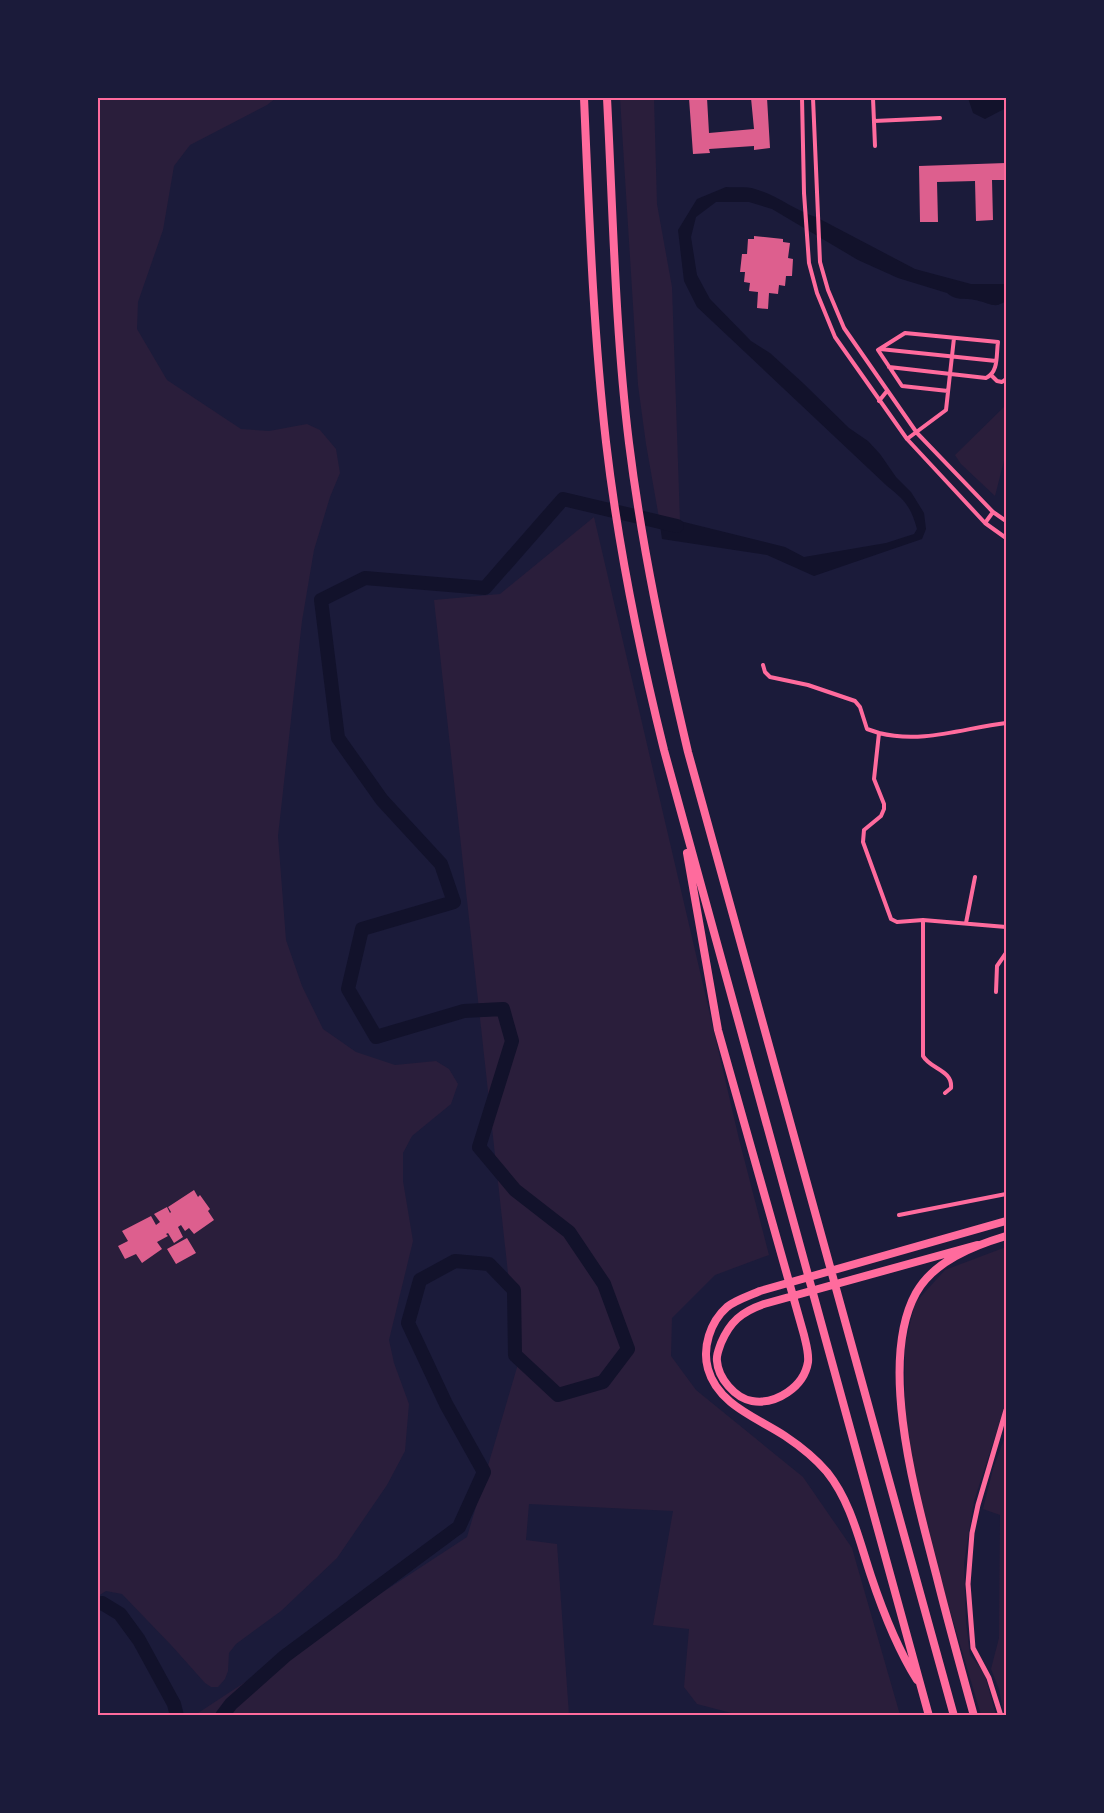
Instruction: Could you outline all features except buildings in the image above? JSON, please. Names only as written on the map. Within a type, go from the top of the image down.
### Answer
[{"type":"highway","points":[[584,98],[597,352],[612,481],[640,655],[680,810],[929,1716]]},
{"type":"highway","points":[[607,98],[621,348],[634,480],[668,668],[688,752],[954,1716]]},
{"type":"highway","points":[[680,810],[718,1030],[759,1171],[807,1349],[807,1368],[803,1376],[785,1395],[753,1401],[745,1399],[727,1384],[716,1358],[730,1324],[749,1310],[764,1304],[862,1277],[977,1245],[1006,1236]]},
{"type":"highway","points":[[922,1688],[900,1652],[843,1497],[826,1472],[810,1455],[728,1400],[715,1385],[708,1369],[706,1353],[710,1333],[719,1316],[729,1306],[760,1291],[1006,1221]]},
{"type":"highway","points":[[974,1716],[912,1478],[904,1425],[900,1348],[905,1320],[917,1293],[931,1274],[977,1245]]},
{"type":"main road","points":[[1001,1716],[989,1678],[973,1648],[968,1573],[972,1533],[978,1505],[1006,1410]]},
{"type":"street","points":[[802,98],[804,193],[809,263],[835,337],[907,439],[985,523],[1006,538]]},
{"type":"street","points":[[813,98],[820,262],[828,290],[844,328],[917,433],[993,512],[1006,521]]},
{"type":"street","points":[[873,98],[876,146]]},
{"type":"street","points":[[874,121],[939,118]]},
{"type":"street","points":[[880,349],[905,333],[998,342],[995,370],[986,378],[889,367]]},
{"type":"street","points":[[907,439],[946,410],[954,338]]},
{"type":"street","points":[[880,349],[996,361]]},
{"type":"street","points":[[880,349],[878,350],[902,386],[948,391]]},
{"type":"street","points":[[991,375],[997,381],[1002,382],[1006,379]]},
{"type":"street","points":[[879,401],[887,391]]},
{"type":"street","points":[[985,523],[993,512]]},
{"type":"street","points":[[763,665],[770,677],[808,685],[855,701],[860,707],[867,729],[890,736],[916,737],[946,734],[1006,723]]},
{"type":"street","points":[[879,733],[874,779],[884,804],[884,810],[864,830],[864,850],[891,919],[897,922],[923,920],[1006,927]]},
{"type":"street","points":[[966,923],[975,877]]},
{"type":"street","points":[[923,920],[923,1056],[926,1061],[949,1077],[951,1088],[945,1093]]},
{"type":"street","points":[[996,992],[998,966],[1006,954]]},
{"type":"street","points":[[899,1215],[1006,1194]]},
{"type":"shaded area","points":[[98,98],[276,98],[267,105],[190,145],[174,166],[163,230],[138,302],[137,329],[167,380],[241,429],[269,431],[307,424],[320,430],[336,449],[340,473],[314,550],[302,621],[278,836],[286,940],[302,986],[323,1029],[356,1052],[395,1065],[436,1061],[449,1069],[458,1084],[451,1104],[412,1136],[403,1153],[403,1181],[413,1241],[389,1340],[394,1363],[409,1404],[405,1451],[387,1485],[337,1558],[281,1611],[236,1644],[229,1653],[225,1679],[218,1687],[211,1687],[205,1683],[122,1594],[106,1591],[98,1596]]},
{"type":"shaded area","points":[[620,98],[654,98],[657,204],[672,287],[680,521],[659,518],[646,444],[638,385]]},
{"type":"shaded area","points":[[968,98],[1006,98],[1006,108],[985,119],[973,113]]},
{"type":"shaded area","points":[[726,187],[752,188],[771,195],[915,269],[971,284],[1006,284],[1006,302],[998,305],[951,296],[898,278],[858,260],[772,209],[749,202],[716,202],[696,217],[691,237],[697,275],[710,299],[751,341],[770,353],[849,428],[868,441],[880,454],[896,477],[911,492],[924,513],[926,529],[922,539],[814,576],[767,555],[662,539],[659,518],[785,547],[804,557],[886,543],[914,534],[917,529],[910,509],[898,496],[697,307],[684,281],[678,230],[697,199]]},
{"type":"shaded area","points":[[1006,405],[1006,453],[995,496],[961,464],[955,455]]},
{"type":"shaded area","points":[[594,517],[739,1139],[769,1255],[715,1275],[672,1318],[671,1356],[696,1390],[803,1477],[852,1548],[900,1715],[739,1715],[697,1704],[684,1687],[689,1629],[653,1625],[673,1511],[529,1504],[526,1540],[557,1544],[569,1715],[195,1715],[467,1537],[518,1364],[434,600],[500,594]]},
{"type":"shaded area","points":[[1006,1247],[1006,1403],[974,1501],[964,1563],[966,1623],[970,1655],[984,1672],[996,1715],[981,1715],[940,1577],[910,1460],[905,1404],[905,1345],[915,1303],[945,1270]]},
{"type":"shaded area","points":[[1006,1434],[1006,1715],[1004,1716],[999,1689],[991,1669],[999,1638],[1000,1515],[983,1509],[993,1469]]},
{"type":"waterway","points":[[222,1716],[231,1704],[285,1656],[459,1527],[484,1472],[446,1404],[408,1323],[420,1280],[455,1261],[489,1264],[514,1290],[515,1355],[558,1395],[603,1382],[628,1349],[604,1284],[569,1232],[515,1190],[479,1147],[512,1041],[503,1009],[464,1011],[376,1037],[348,989],[362,929],[454,902],[441,864],[382,800],[338,738],[321,600],[365,578],[485,588],[563,499],[677,526]]},
{"type":"waterway","points":[[98,1604],[102,1603],[120,1614],[139,1640],[174,1704],[177,1716]]}]
